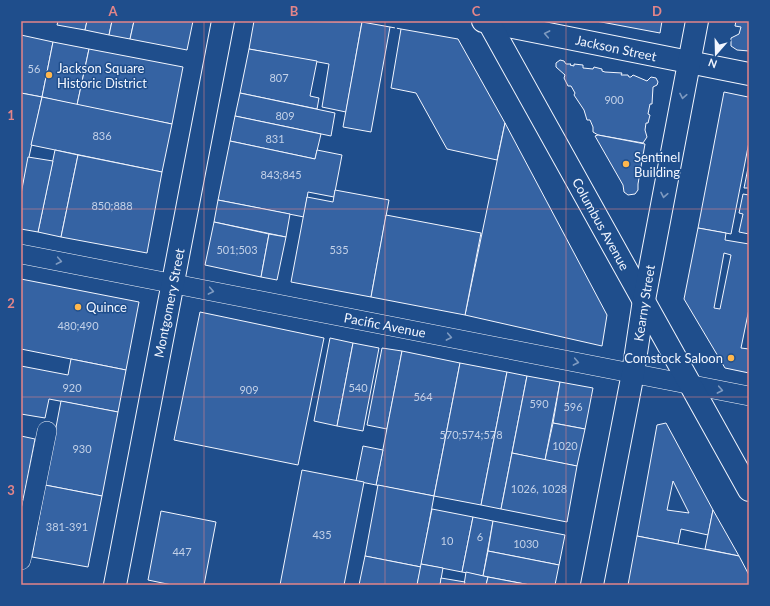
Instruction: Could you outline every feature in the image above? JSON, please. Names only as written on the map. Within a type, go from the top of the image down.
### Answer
[{"type":"street","name":"Montgomery Street","points":[[115,585],[223,21]]},
{"type":"street","name":"Jackson Street","points":[[487,21],[749,74]]},
{"type":"street","name":"Columbus Avenue","points":[[487,21],[749,490]]},
{"type":"street","name":"Kearny Street","points":[[592,585],[633,373],[644,300],[697,21]]},
{"type":"street","name":"Pacific Avenue","points":[[21,254],[749,396]]},
{"type":"street","points":[[21,560],[47,431]]},
{"type":"building","points":[[58,21],[87,21],[85,30],[57,25]]},
{"type":"building","points":[[87,21],[112,21],[109,35],[85,30]]},
{"type":"building","points":[[112,21],[134,21],[130,39],[109,35]]},
{"type":"building","points":[[134,21],[193,21],[187,50],[130,39]]},
{"type":"building","points":[[254,21],[362,22],[346,112],[322,107],[329,64],[249,49]]},
{"type":"building","points":[[596,21],[662,21],[660,33]]},
{"type":"building","points":[[736,21],[749,21],[749,51],[737,50],[731,46],[731,38],[739,34],[741,27],[735,26]]},
{"type":"building","points":[[362,22],[390,27],[371,132],[343,127]]},
{"type":"building","points":[[401,29],[458,39],[505,123],[497,160],[447,149],[416,93],[391,88]]},
{"type":"building","points":[[21,35],[53,42],[42,97],[21,93]]},
{"type":"building","points":[[53,42],[89,49],[77,105],[42,97]]},
{"type":"building","points":[[89,49],[183,67],[172,124],[77,105]]},
{"type":"building","points":[[249,49],[317,61],[310,96],[319,98],[317,109],[240,93]]},
{"type":"building","points":[[560,60],[564,61],[566,64],[571,64],[570,65],[574,66],[574,64],[583,65],[583,68],[593,69],[594,67],[602,69],[602,71],[605,72],[622,73],[621,75],[628,75],[629,77],[633,75],[647,81],[651,77],[656,78],[658,82],[657,85],[653,87],[652,104],[650,104],[648,114],[650,115],[648,123],[646,123],[645,130],[647,137],[643,143],[598,135],[593,132],[593,127],[590,120],[587,120],[584,110],[574,95],[575,93],[571,86],[568,86],[564,78],[565,75],[556,67],[556,63]]},
{"type":"building","points":[[724,92],[748,97],[749,93],[749,142],[731,234],[698,228]]},
{"type":"building","points":[[21,93],[42,97],[21,194]]},
{"type":"building","points":[[240,93],[335,113],[331,136],[235,116]]},
{"type":"building","points":[[42,97],[172,124],[162,172],[31,145]]},
{"type":"building","points":[[235,116],[321,134],[315,159],[230,141]]},
{"type":"building","points":[[505,123],[607,315],[602,346],[465,315]]},
{"type":"building","name":"Sentinel Building","points":[[598,135],[645,144],[638,190],[635,194],[628,195],[624,192],[623,185],[595,136]]},
{"type":"building","points":[[230,141],[315,159],[317,150],[342,155],[334,197],[308,192],[304,217],[218,200]]},
{"type":"building","points":[[55,150],[78,155],[61,237],[38,232]]},
{"type":"building","points":[[78,155],[162,172],[147,253],[61,237]]},
{"type":"building","points":[[28,157],[53,161],[38,232],[21,229],[21,194]]},
{"type":"building","points":[[749,163],[749,188],[744,188]]},
{"type":"building","points":[[335,190],[389,200],[371,297],[291,282],[307,197],[333,202]]},
{"type":"building","points":[[743,194],[749,195],[749,234],[739,232],[743,214],[739,213]]},
{"type":"building","points":[[218,200],[290,214],[286,237],[214,222]]},
{"type":"building","points":[[386,215],[481,233],[465,315],[371,297]]},
{"type":"building","points":[[214,222],[269,234],[261,277],[205,265]]},
{"type":"building","points":[[698,228],[726,233],[725,240],[749,244],[749,309],[741,348],[749,349],[749,373],[725,368],[684,299]],"holes":[[[724,253],[731,255],[720,309],[714,308]]]},
{"type":"building","points":[[269,234],[286,237],[277,280],[261,277]]},
{"type":"building","points":[[21,279],[139,302],[126,370],[21,349]]},
{"type":"building","points":[[200,312],[324,338],[298,465],[174,440]]},
{"type":"building","points":[[330,338],[353,343],[337,426],[314,421]]},
{"type":"building","points":[[353,343],[379,348],[363,431],[337,426]]},
{"type":"building","points":[[382,348],[402,351],[387,429],[367,425]]},
{"type":"building","points":[[402,351],[460,363],[434,496],[376,485]]},
{"type":"building","points":[[71,359],[126,370],[118,412],[49,399],[45,418],[21,414],[21,366],[68,375]]},
{"type":"building","points":[[460,363],[507,372],[481,505],[434,496]]},
{"type":"building","points":[[507,372],[527,376],[501,509],[481,505]]},
{"type":"building","points":[[527,376],[560,382],[545,460],[512,453]]},
{"type":"building","points":[[560,382],[593,388],[585,429],[553,423]]},
{"type":"building","points":[[61,401],[118,412],[102,496],[45,485]]},
{"type":"building","points":[[553,423],[585,429],[577,466],[545,460]]},
{"type":"building","points":[[666,423],[713,510],[708,535],[681,529],[678,544],[637,536],[657,425]],"holes":[[[673,481],[689,513],[667,510]]]},
{"type":"building","points":[[21,436],[35,439],[23,500],[21,499]]},
{"type":"building","points":[[363,446],[383,450],[376,485],[356,481]]},
{"type":"building","points":[[512,453],[577,466],[567,522],[501,509]]},
{"type":"building","points":[[302,470],[364,482],[344,585],[280,585]]},
{"type":"building","points":[[45,485],[102,496],[88,567],[32,557]]},
{"type":"building","points":[[378,485],[434,496],[421,567],[365,556]]},
{"type":"building","points":[[432,509],[473,517],[462,572],[421,564]]},
{"type":"building","points":[[713,510],[739,556],[705,549]]},
{"type":"building","points":[[161,511],[216,522],[204,585],[172,585],[148,580]]},
{"type":"building","points":[[473,517],[493,521],[483,576],[462,572]]},
{"type":"building","points":[[493,521],[565,535],[559,565],[488,551]]},
{"type":"building","points":[[637,536],[739,556],[749,575],[749,585],[628,585]]},
{"type":"building","points":[[488,551],[559,565],[555,585],[530,585],[483,576]]},
{"type":"building","points":[[365,556],[421,567],[417,585],[359,585]]},
{"type":"building","points":[[421,564],[443,568],[440,585],[417,585]]},
{"type":"building","points":[[466,572],[488,577],[486,585],[464,585]]},
{"type":"building","points":[[488,577],[530,585],[486,585]]},
{"type":"building","points":[[441,578],[465,582],[464,585],[440,585]]},
{"type":"fence","points":[[390,27],[401,29]]},
{"type":"place","name":"Jackson Square Historic District","points":[[49,75]]},
{"type":"place","name":"Sentinel Building","points":[[626,164]]},
{"type":"place","name":"Quince","points":[[78,307]]},
{"type":"place","name":"Comstock Saloon","points":[[731,358]]}]
